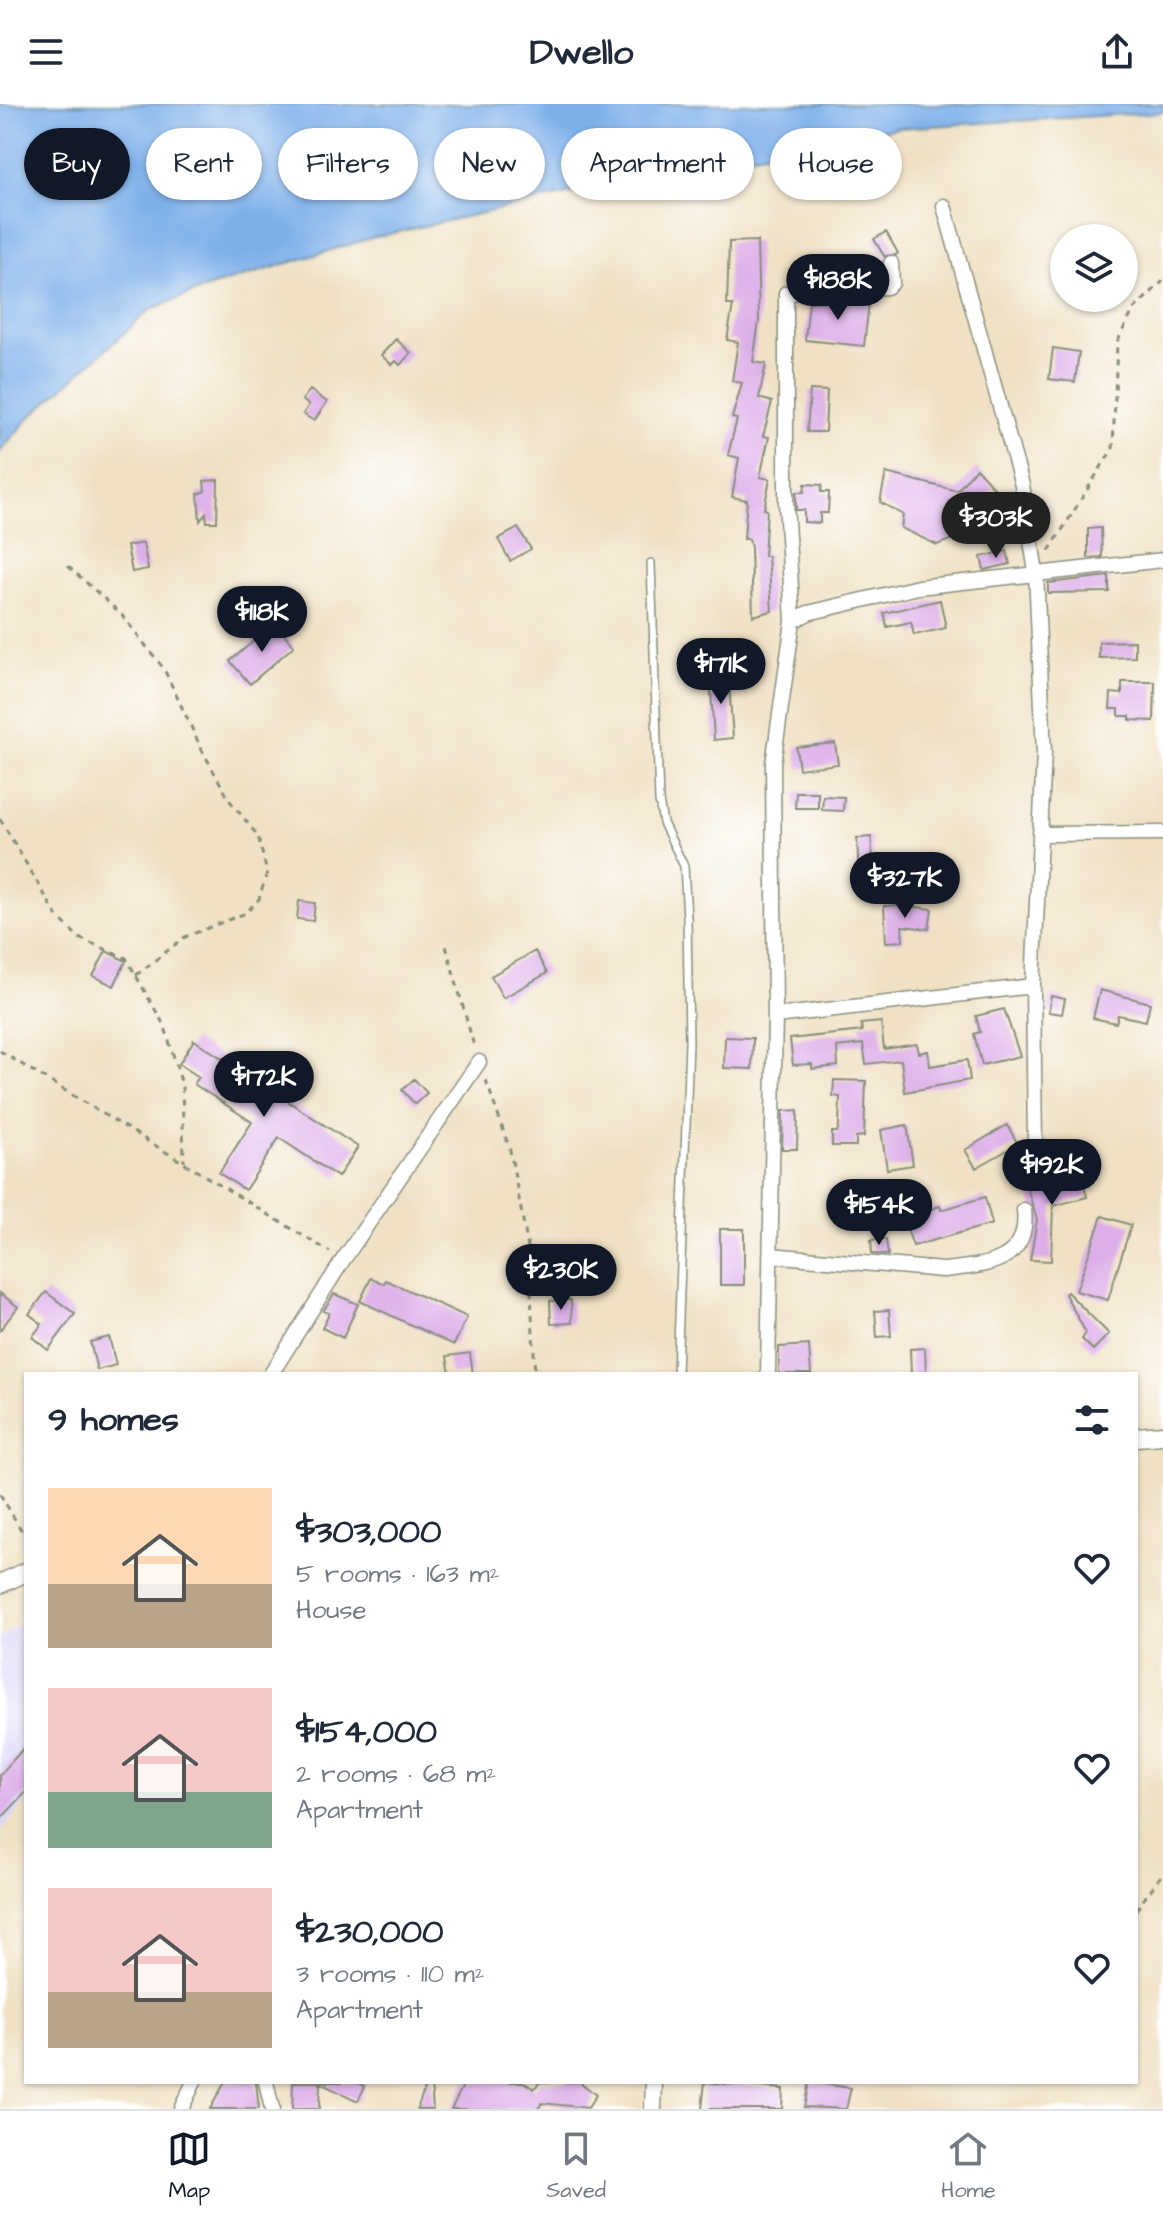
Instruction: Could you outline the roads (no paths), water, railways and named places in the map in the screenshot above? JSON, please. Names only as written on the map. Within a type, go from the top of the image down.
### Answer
[{"type":"main road","points":[[1138,1437],[1163,1435]]},
{"type":"main road","points":[[0,1584],[24,1573]]},
{"type":"street","points":[[944,206],[1022,485],[1036,572],[1044,753],[1033,986],[1035,1144]]},
{"type":"street","points":[[768,1372],[775,1016],[773,764],[793,621],[786,503],[786,293],[887,287],[892,283],[891,263]]},
{"type":"street","points":[[793,621],[808,613],[918,587],[1163,560]]},
{"type":"street","points":[[1042,834],[1163,833]]},
{"type":"street","points":[[775,1016],[1033,986]]},
{"type":"street","points":[[272,1372],[343,1260],[479,1062]]},
{"type":"street","points":[[770,1255],[943,1270],[965,1268],[991,1263],[1016,1249],[1025,1236],[1024,1210]]},
{"type":"street","points":[[181,2109],[193,2084]]},
{"type":"street","points":[[266,2084],[272,2109]]},
{"type":"street","points":[[653,2109],[654,2084]]},
{"type":"lane","points":[[651,563],[659,801],[663,823],[684,866],[687,918],[688,1072],[677,1372]]},
{"type":"water","points":[[0,104],[1163,104],[1163,112],[897,128],[770,128],[770,152],[754,155],[754,128],[561,128],[561,195],[545,199],[545,128],[434,128],[434,200],[541,200],[371,238],[206,288],[151,309],[28,419],[0,452]]}]
